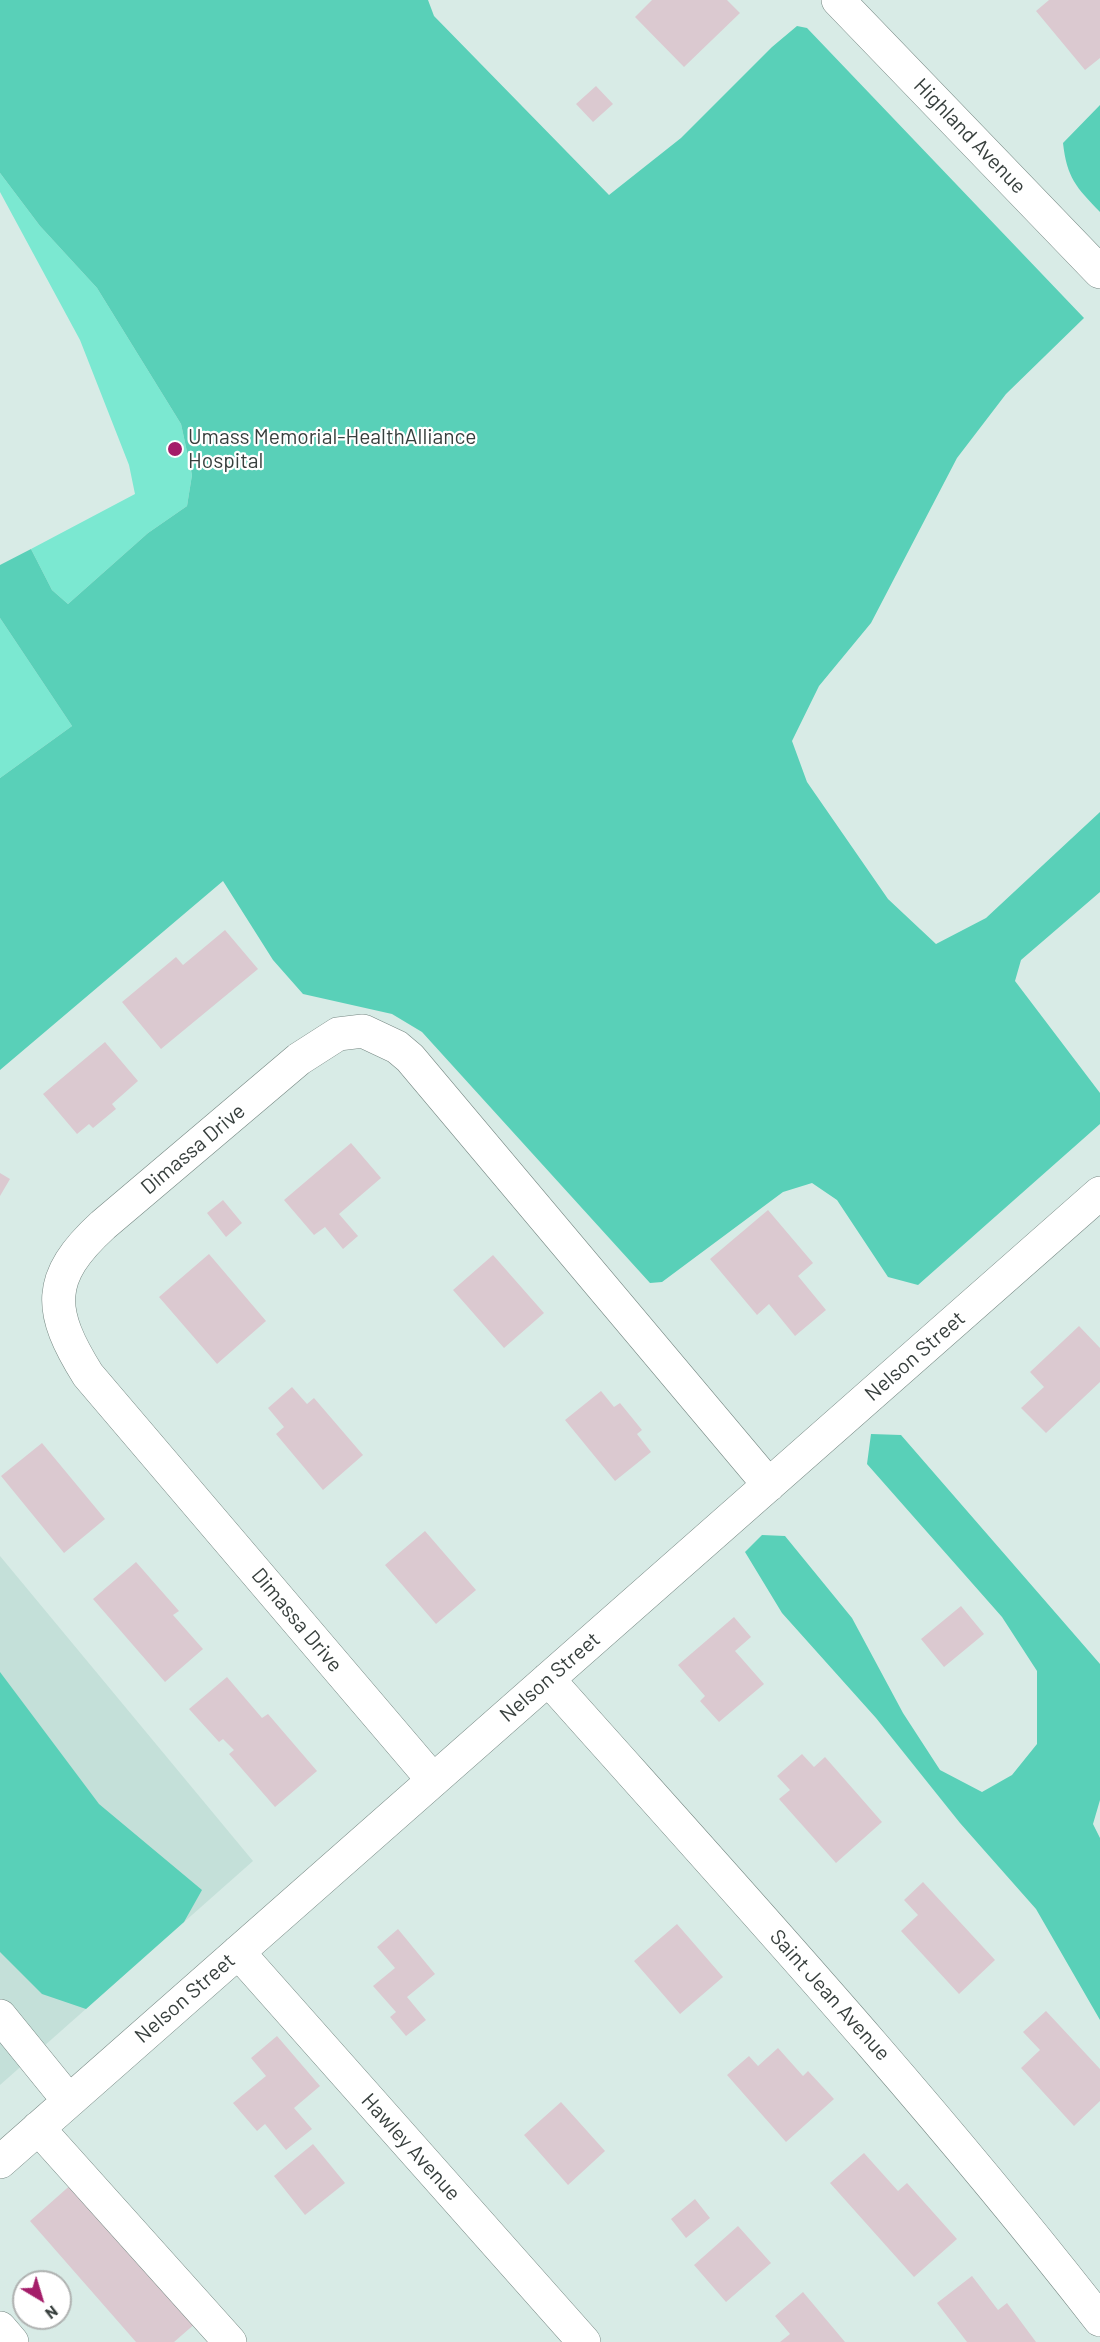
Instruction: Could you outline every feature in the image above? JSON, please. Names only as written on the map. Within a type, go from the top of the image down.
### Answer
[{"type":"street","name":"Highland Avenue","points":[[838,0],[1100,272]]},
{"type":"street","name":"Dimassa Drive","points":[[433,1780],[88,1374],[69,1345],[58,1311],[61,1276],[84,1243],[103,1225],[299,1059],[338,1035],[363,1031],[397,1047],[410,1058],[769,1485]]},
{"type":"street","name":"Nelson Street","points":[[0,2162],[1100,1193]]},
{"type":"street","name":"Saint Jean Avenue","points":[[548,1679],[892,2066],[974,2162],[1100,2320]]},
{"type":"street","name":"Hawley Avenue","points":[[238,1952],[584,2342]]},
{"type":"street","points":[[0,2016],[69,2101]]},
{"type":"street","points":[[38,2128],[226,2340]]},
{"type":"street","points":[[0,2328],[12,2342]]},
{"type":"shaded area","points":[[0,1556],[253,1861],[0,2085]]},
{"type":"green space","points":[[0,0],[428,0],[434,16],[609,195],[681,138],[772,47],[797,26],[807,28],[1084,318],[1006,394],[957,458],[871,623],[819,686],[792,741],[807,782],[888,899],[936,944],[986,918],[1100,812],[1100,892],[1021,960],[1015,981],[1100,1093],[1100,1124],[918,1285],[888,1277],[837,1200],[812,1183],[783,1192],[662,1282],[650,1283],[422,1032],[392,1014],[303,994],[273,960],[223,881],[0,1070],[0,778],[72,726],[0,618],[0,565],[31,549],[52,590],[68,604],[148,533],[187,506],[192,475],[181,424],[97,288],[40,226],[0,173]]},
{"type":"green space","points":[[1100,105],[1100,212],[1085,196],[1070,174],[1063,143]]},
{"type":"green space","points":[[0,173],[40,226],[97,288],[181,424],[192,475],[187,506],[148,533],[68,604],[52,590],[31,549],[135,494],[129,465],[80,340],[0,192]]},
{"type":"green space","points":[[0,618],[72,726],[0,778]]},
{"type":"green space","points":[[871,1434],[901,1435],[1100,1664],[1100,1800],[1093,1824],[1100,1838],[1100,2020],[1036,1909],[960,1823],[876,1718],[782,1613],[745,1552],[762,1535],[785,1536],[852,1618],[903,1713],[940,1770],[982,1792],[1012,1775],[1037,1744],[1037,1671],[1002,1617],[867,1464]]},
{"type":"green space","points":[[0,1672],[99,1804],[202,1890],[184,1922],[86,2009],[42,1994],[0,1952]]},
{"type":"building","points":[[652,0],[727,0],[740,13],[684,67],[635,17]]},
{"type":"building","points":[[1049,0],[1100,0],[1100,58],[1085,70],[1036,11]]},
{"type":"building","points":[[596,86],[613,104],[593,122],[576,104]]},
{"type":"building","points":[[225,930],[258,969],[161,1049],[122,1002],[176,957],[183,965]]},
{"type":"building","points":[[105,1042],[138,1081],[112,1104],[116,1109],[93,1128],[89,1124],[77,1134],[43,1094]]},
{"type":"building","points":[[351,1143],[381,1178],[339,1214],[358,1236],[343,1249],[325,1227],[314,1235],[284,1200]]},
{"type":"building","points":[[0,1173],[10,1179],[0,1196]]},
{"type":"building","points":[[223,1200],[242,1223],[226,1237],[207,1213]]},
{"type":"building","points":[[768,1210],[813,1263],[798,1276],[826,1310],[795,1336],[769,1304],[757,1315],[710,1259]]},
{"type":"building","points":[[209,1254],[266,1321],[217,1364],[159,1297]]},
{"type":"building","points":[[493,1255],[544,1313],[504,1348],[453,1290]]},
{"type":"building","points":[[1079,1326],[1100,1348],[1100,1382],[1046,1433],[1021,1408],[1044,1387],[1030,1372]]},
{"type":"building","points":[[292,1387],[307,1404],[314,1398],[363,1455],[323,1490],[276,1434],[284,1427],[268,1408]]},
{"type":"building","points":[[601,1391],[614,1407],[620,1403],[642,1430],[637,1434],[651,1452],[615,1481],[565,1420]]},
{"type":"building","points":[[42,1443],[105,1519],[64,1553],[1,1476]]},
{"type":"building","points":[[425,1531],[476,1590],[436,1624],[385,1565]]},
{"type":"building","points":[[136,1562],[179,1611],[173,1615],[203,1649],[165,1682],[93,1599]]},
{"type":"building","points":[[961,1606],[984,1634],[944,1667],[921,1639]]},
{"type":"building","points":[[734,1617],[751,1637],[735,1651],[764,1684],[719,1722],[700,1701],[705,1696],[678,1665]]},
{"type":"building","points":[[227,1677],[262,1718],[268,1714],[317,1771],[275,1807],[229,1754],[234,1750],[223,1739],[219,1742],[189,1709]]},
{"type":"building","points":[[802,1754],[814,1767],[825,1757],[882,1822],[836,1863],[779,1799],[790,1790],[777,1776]]},
{"type":"building","points":[[923,1882],[995,1960],[959,1994],[901,1931],[918,1915],[904,1900]]},
{"type":"building","points":[[677,1924],[723,1977],[680,2014],[634,1961]]},
{"type":"building","points":[[398,1929],[435,1974],[407,1997],[426,2020],[406,2036],[390,2017],[396,2012],[373,1986],[395,1968],[377,1947]]},
{"type":"building","points":[[1046,2011],[1100,2069],[1100,2101],[1074,2126],[1021,2068],[1040,2050],[1023,2032]]},
{"type":"building","points":[[277,2036],[320,2086],[294,2108],[312,2129],[286,2150],[265,2124],[257,2131],[233,2103],[266,2076],[251,2058]]},
{"type":"building","points":[[778,2048],[803,2076],[808,2071],[834,2099],[786,2142],[727,2075],[749,2056],[758,2066]]},
{"type":"building","points":[[561,2102],[605,2151],[568,2185],[524,2135]]},
{"type":"building","points":[[313,2144],[345,2183],[305,2215],[274,2176]]},
{"type":"building","points":[[864,2153],[898,2191],[907,2183],[957,2239],[914,2277],[830,2183]]},
{"type":"building","points":[[74,2182],[197,2322],[174,2342],[136,2342],[30,2221]]},
{"type":"building","points":[[695,2199],[710,2218],[686,2238],[671,2219]]},
{"type":"building","points":[[738,2226],[771,2263],[726,2302],[694,2265]]},
{"type":"building","points":[[972,2276],[998,2310],[1007,2303],[1036,2342],[967,2342],[937,2303]]},
{"type":"building","points":[[803,2292],[845,2342],[780,2342],[790,2334],[775,2316]]},
{"type":"place","name":"Umass Memorial-HealthAlliance Hospital","points":[[175,449]]}]
